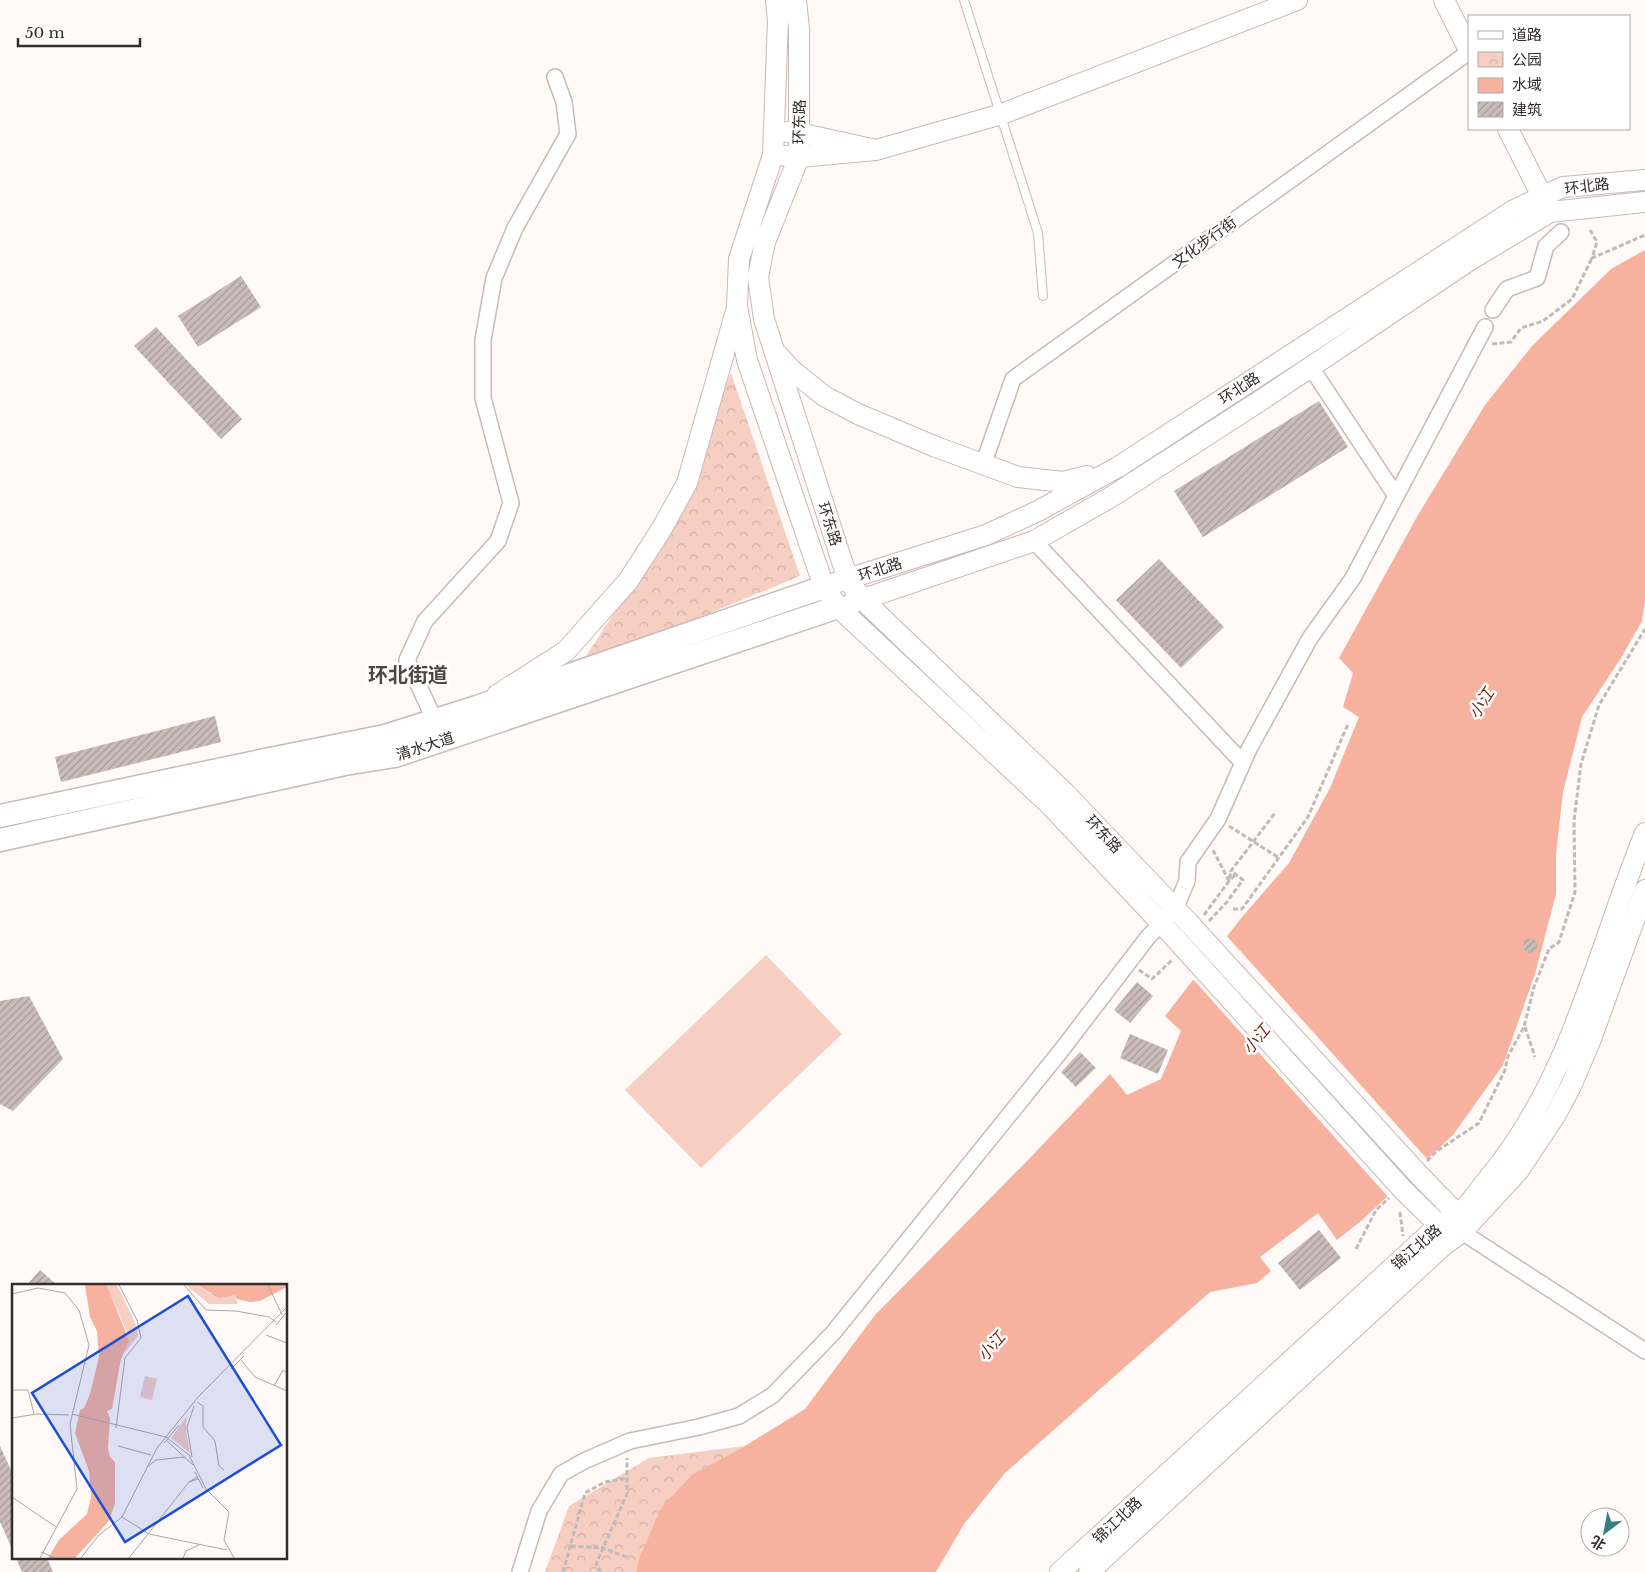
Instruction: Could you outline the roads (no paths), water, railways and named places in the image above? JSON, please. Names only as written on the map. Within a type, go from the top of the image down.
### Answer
[{"type":"main road","name":"环东路","points":[[776,0],[778,21],[774,155],[739,258],[737,306],[747,360],[824,587],[838,608],[1050,805],[1184,922]]},
{"type":"main road","name":"环东路","points":[[796,0],[799,30],[799,157],[765,242],[758,277],[764,319],[848,580],[862,599],[1065,793],[1184,922]]},
{"type":"main road","points":[[774,155],[799,157],[876,150],[1002,114],[1297,0]]},
{"type":"main road","points":[[1444,0],[1468,49]]},
{"type":"main road","points":[[1508,130],[1546,205]]},
{"type":"main road","points":[[774,132],[799,133],[876,150]]},
{"type":"main road","name":"环北路","points":[[838,608],[1034,541],[1112,497],[1260,401],[1470,260],[1546,205],[1563,187],[1645,180]]},
{"type":"main road","name":"环北路","points":[[824,587],[986,535],[1038,511],[1118,468],[1514,210],[1546,205],[1645,202]]},
{"type":"main road","points":[[477,707],[566,651],[628,581],[656,538],[686,483],[737,306]]},
{"type":"main road","points":[[774,350],[793,371],[824,396],[858,414],[1018,478],[1063,482],[1118,468]]},
{"type":"main road","name":"清水大道","points":[[0,816],[385,736],[477,707],[824,587]]},
{"type":"main road","name":"清水大道","points":[[0,840],[345,764],[395,756],[838,608]]},
{"type":"main road","name":"锦江北路","points":[[1089,1572],[1444,1245],[1460,1224],[1516,1143],[1553,1078],[1572,1032],[1645,833]]},
{"type":"main road","name":"锦江北路","points":[[1460,1224],[1519,1170],[1555,1116],[1571,1086],[1590,1039],[1645,890]]},
{"type":"main road","points":[[1184,922],[1422,1170],[1460,1224]]},
{"type":"main road","points":[[1184,922],[1397,1197],[1439,1225],[1460,1224]]},
{"type":"main road","name":"锦江北路","points":[[1060,1572],[1439,1225]]},
{"type":"street","name":"文化步行街","points":[[983,464],[1013,379],[1468,52]]},
{"type":"street","points":[[435,721],[407,660],[425,621],[498,541],[511,503],[483,398],[482,340],[494,278],[515,228],[568,134],[564,102],[555,77]]},
{"type":"street","points":[[1493,310],[1507,289],[1537,278],[1546,246],[1561,232]]},
{"type":"street","points":[[520,1572],[539,1511],[561,1474],[584,1461],[630,1441],[699,1427],[739,1416],[773,1395],[833,1333],[1060,1052],[1148,936],[1184,922],[1188,862],[1218,819],[1243,763],[1310,638],[1353,578],[1485,327]]},
{"type":"street","points":[[1310,366],[1396,496]]},
{"type":"street","points":[[1034,541],[1243,763]]},
{"type":"street","points":[[1460,1224],[1645,1351]]},
{"type":"lane","points":[[964,0],[1002,114],[1038,233],[1043,296]]},
{"type":"water","name":"小江","points":[[1645,250],[1645,601],[1642,621],[1621,658],[1582,717],[1563,792],[1556,854],[1556,894],[1535,974],[1503,1065],[1453,1135],[1361,1221],[1337,1240],[1318,1213],[1260,1257],[1271,1271],[1257,1283],[1210,1292],[1005,1473],[964,1524],[936,1572],[636,1572],[639,1559],[661,1508],[692,1475],[745,1446],[805,1409],[875,1315],[1110,1074],[1127,1095],[1161,1079],[1181,1031],[1165,1016],[1242,917],[1289,863],[1330,788],[1359,717],[1343,707],[1353,673],[1339,658],[1418,515],[1485,405],[1532,346],[1611,269]]},
{"type":"district","name":"环北街道","points":[[408,675]]}]
